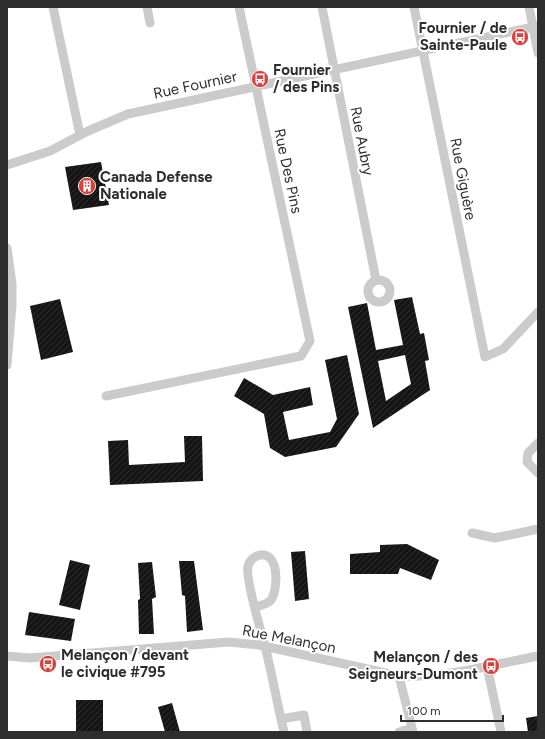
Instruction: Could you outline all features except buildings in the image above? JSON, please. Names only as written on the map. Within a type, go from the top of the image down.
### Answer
[{"type":"street","points":[[53,7],[80,134]]},
{"type":"street","points":[[147,7],[150,23]]},
{"type":"street","name":"Rue Des Pins","points":[[106,396],[301,356],[310,340],[239,7]]},
{"type":"street","name":"Rue Aubry","points":[[322,7],[376,280]]},
{"type":"street","name":"Rue Giguère","points":[[414,7],[485,357],[503,349],[538,312]]},
{"type":"street","points":[[528,7],[536,27],[538,53]]},
{"type":"street","name":"Rue Fournier","points":[[7,165],[50,151],[80,134],[128,114],[536,27]]},
{"type":"street","points":[[7,248],[12,284],[7,365]]},
{"type":"street","points":[[538,443],[528,453],[528,462],[538,473]]},
{"type":"street","points":[[472,533],[495,538],[538,530]]},
{"type":"street","points":[[255,607],[265,604],[271,600],[276,586],[273,561],[268,556],[260,554],[252,559],[248,566],[255,607],[284,732]]},
{"type":"street","name":"Rue Melançon","points":[[7,656],[30,658],[230,642],[265,646],[399,676],[441,675],[538,656]]},
{"type":"street","points":[[487,666],[501,732]]},
{"type":"street","points":[[399,676],[412,730],[399,732]]},
{"type":"street","points":[[280,719],[304,715],[307,732]]},
{"type":"place","name":"Fournier / de Sainte-Paule","points":[[520,37]]},
{"type":"place","name":"Fournier / des Pins","points":[[260,79]]},
{"type":"place","name":"Canada Defense Nationale","points":[[87,186]]},
{"type":"place","name":"Melançon / devant le civique #795","points":[[48,664]]},
{"type":"place","name":"Melançon / des Seigneurs-Dumont","points":[[491,666]]}]
